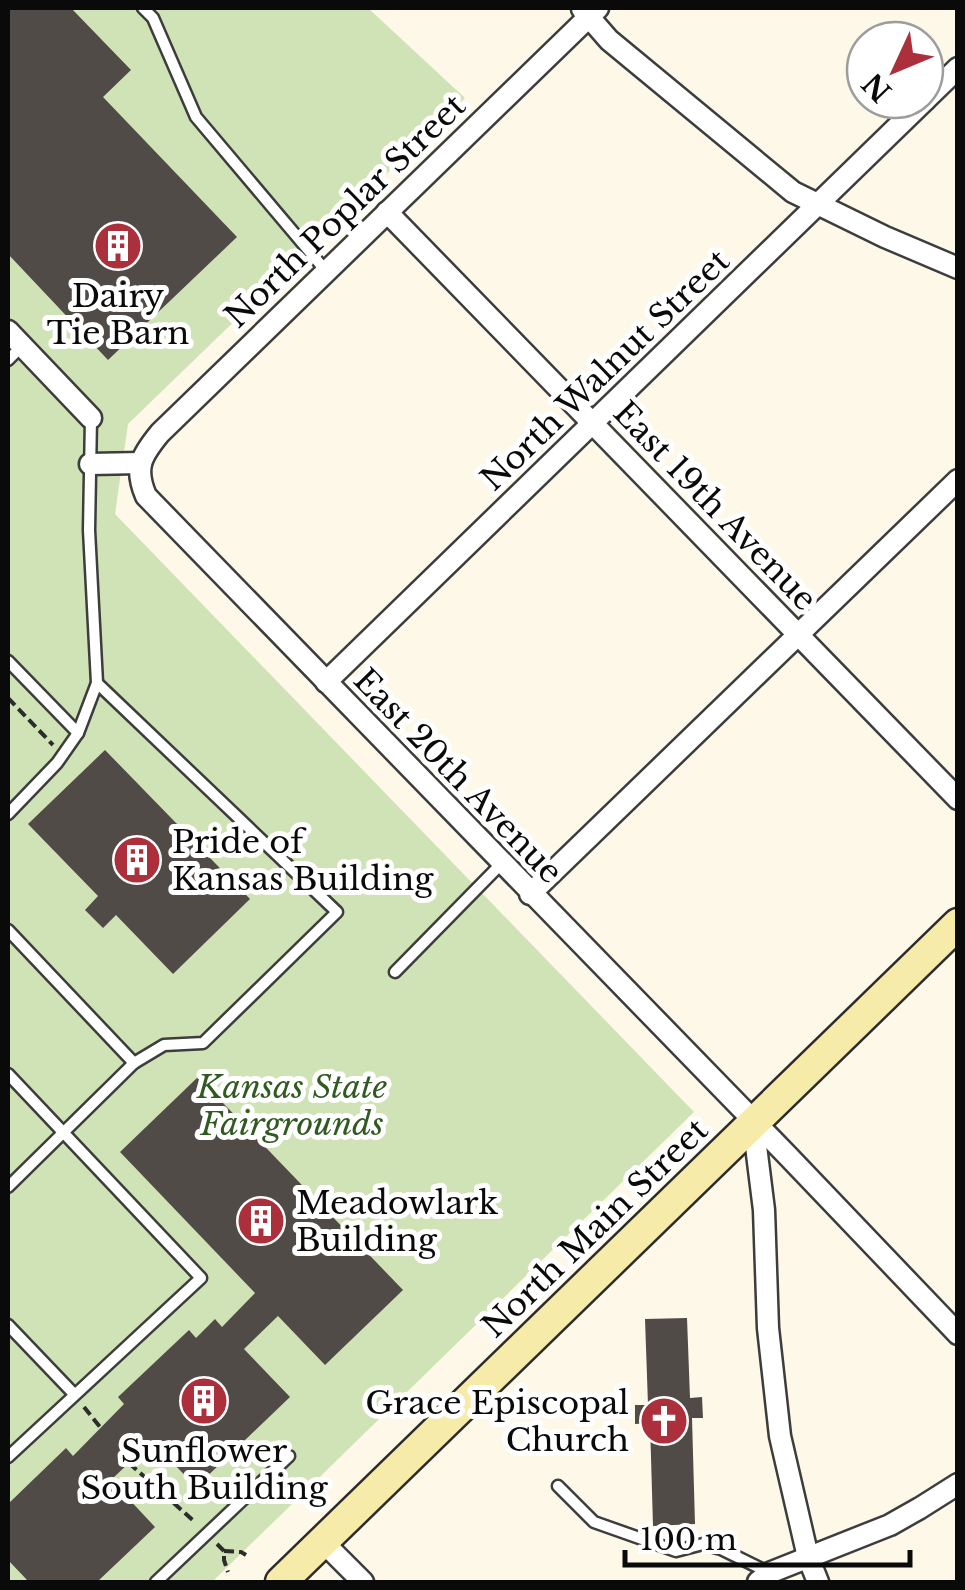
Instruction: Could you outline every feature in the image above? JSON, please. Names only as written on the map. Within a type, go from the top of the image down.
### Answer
[{"type":"main road","name":"North Main Street","points":[[281,1582],[958,924]]},
{"type":"street","name":"North Poplar Street","points":[[141,463],[160,433],[589,10]]},
{"type":"street","points":[[589,10],[610,40],[794,192],[958,268]]},
{"type":"street","name":"North Walnut Street","points":[[326,682],[904,120]]},
{"type":"street","name":"East 19th Avenue","points":[[387,212],[958,798]]},
{"type":"street","points":[[12,345],[91,418]]},
{"type":"street","points":[[90,464],[141,463]]},
{"type":"street","name":"East 20th Avenue","points":[[141,463],[138,478],[146,496],[958,1334]]},
{"type":"street","points":[[530,894],[958,480]]},
{"type":"street","points":[[754,1122],[764,1210],[768,1328],[780,1436],[808,1556],[818,1582]]},
{"type":"street","points":[[763,1578],[890,1525],[958,1484]]},
{"type":"street","points":[[322,1542],[363,1582]]},
{"type":"lane","points":[[143,8],[153,18],[196,117],[326,271]]},
{"type":"lane","points":[[8,814],[78,734],[97,683],[89,530],[91,418]]},
{"type":"lane","points":[[8,660],[78,734]]},
{"type":"lane","points":[[8,1187],[134,1063],[164,1045],[203,1043],[338,912],[97,683]]},
{"type":"lane","points":[[394,972],[502,864]]},
{"type":"lane","points":[[8,930],[134,1063]]},
{"type":"lane","points":[[8,1456],[200,1278],[9,1078]]},
{"type":"lane","points":[[8,1325],[74,1394]]},
{"type":"lane","points":[[156,1582],[288,1456]]},
{"type":"lane","points":[[558,1486],[594,1522],[676,1551],[703,1544],[721,1549],[763,1578]]},
{"type":"path","points":[[8,698],[62,756]]},
{"type":"path","points":[[74,1394],[100,1427]]},
{"type":"path","points":[[129,1463],[207,1533]]},
{"type":"path","points":[[228,1572],[224,1551],[246,1555]]},
{"type":"green space","name":"Kansas State Fairgrounds","points":[[8,8],[368,8],[465,98],[128,424],[115,514],[694,1112],[212,1582],[8,1582]]},
{"type":"building","name":"Dairy Tie Barn","points":[[8,8],[71,8],[131,70],[103,97],[237,237],[108,360],[8,254]]},
{"type":"building","name":"Pride of Kansas Building","points":[[105,750],[250,899],[173,974],[116,915],[103,928],[85,910],[98,896],[28,824]]},
{"type":"building","points":[[198,1077],[403,1290],[325,1365],[278,1316],[244,1349],[290,1397],[196,1487],[152,1441],[111,1480],[155,1527],[97,1582],[29,1582],[8,1560],[8,1504],[66,1448],[73,1456],[124,1404],[118,1397],[189,1330],[196,1338],[215,1319],[222,1327],[255,1293],[120,1152]]},
{"type":"building","name":"Grace Episcopal Church","points":[[687,1318],[690,1398],[702,1397],[703,1418],[692,1418],[695,1524],[653,1526],[650,1423],[635,1424],[635,1405],[648,1405],[645,1319]]},
{"type":"place","name":"Dairy Tie Barn","points":[[118,246]]},
{"type":"place","name":"Pride of Kansas Building","points":[[137,860]]},
{"type":"place","name":"Meadowlark Building","points":[[261,1221]]},
{"type":"place","name":"Sunflower South Building","points":[[204,1401]]},
{"type":"place","name":"Grace Episcopal Church","points":[[664,1421]]}]
